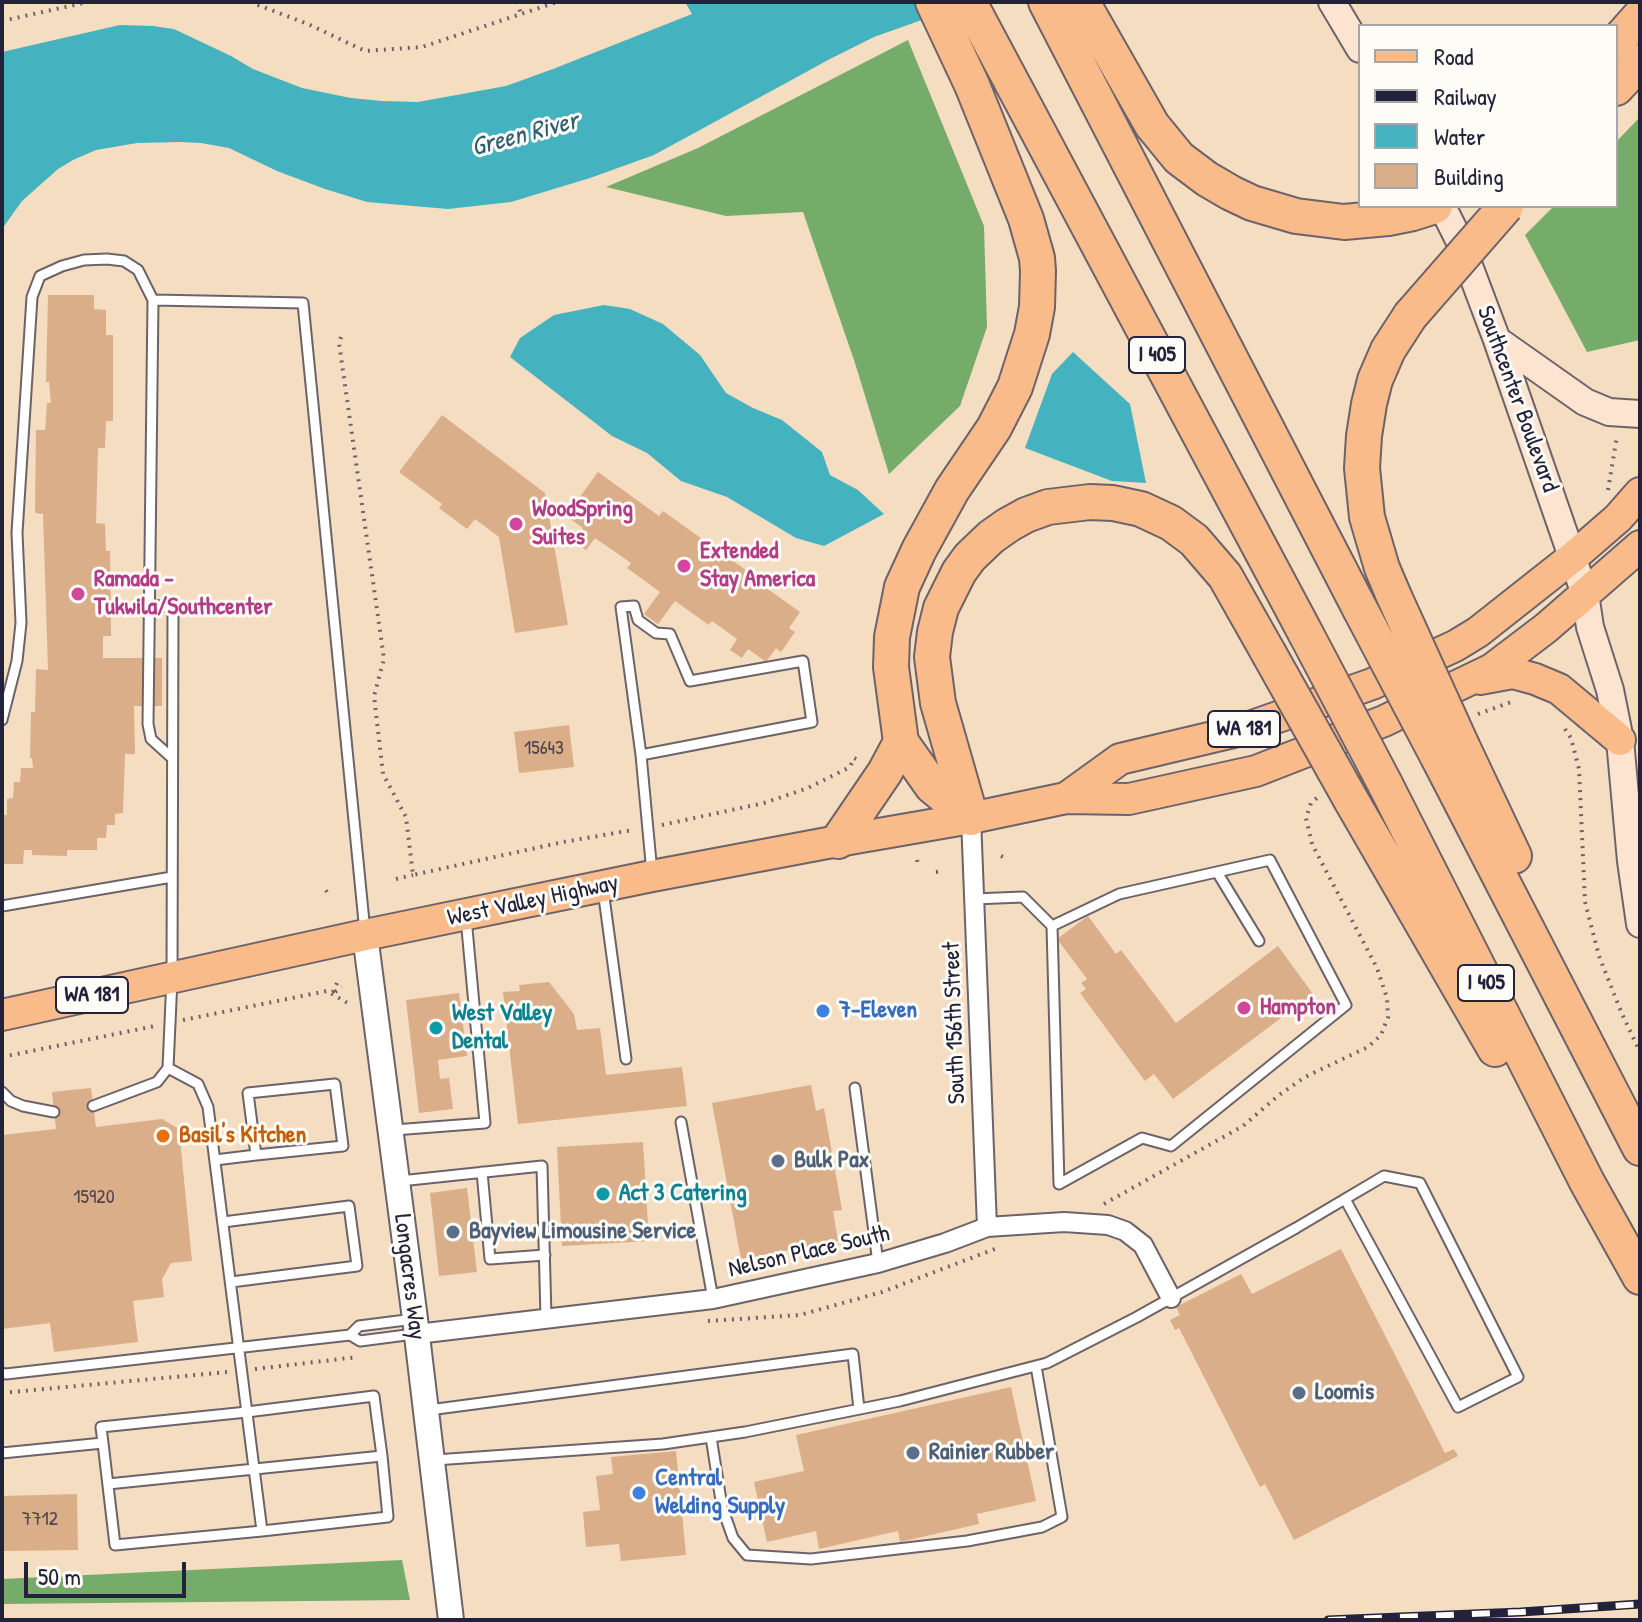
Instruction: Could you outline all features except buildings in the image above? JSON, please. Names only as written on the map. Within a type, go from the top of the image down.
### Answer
[{"type":"highway","points":[[933,2],[972,85],[1033,240],[1038,271],[1037,307],[1032,334],[1015,387],[994,428],[952,490],[919,550],[902,587],[892,637],[891,667],[901,742],[932,786],[971,818]]},
{"type":"highway","name":"I 405","points":[[969,2],[1385,784],[1587,1182],[1640,1277]]},
{"type":"highway","name":"I 405","points":[[1046,2],[1360,609],[1451,754],[1640,1148]]},
{"type":"highway","points":[[1082,2],[1152,125],[1179,158],[1207,179],[1252,203],[1321,220],[1364,221],[1429,208]]},
{"type":"highway","points":[[1618,86],[1640,62]]},
{"type":"highway","points":[[1504,208],[1410,316],[1388,350],[1375,380],[1364,436],[1362,468],[1367,517],[1382,568],[1451,754],[1570,974],[1640,1142]]},
{"type":"highway","points":[[971,818],[938,703],[932,657],[941,608],[959,572],[980,547],[1008,525],[1048,507],[1090,502],[1113,503],[1141,509],[1171,523],[1194,540],[1225,576],[1529,1107],[1587,1182]]},
{"type":"highway","points":[[838,841],[888,767],[901,742]]},
{"type":"main road","points":[[1337,8],[1358,45]]},
{"type":"main road","name":"Southcenter Boulevard","points":[[1443,208],[1460,242],[1497,340],[1585,594],[1590,627],[1610,690],[1634,821],[1631,861],[1640,924]]},
{"type":"main road","points":[[1497,340],[1585,402],[1630,420]]},
{"type":"main road","name":"West Valley Highway","points":[[1066,798],[1120,759],[1238,731],[1366,687],[1455,646],[1478,632],[1573,557],[1618,518],[1640,493]]},
{"type":"main road","points":[[1466,682],[1492,669],[1546,628],[1640,546]]},
{"type":"main road","points":[[1466,682],[1513,673],[1535,679],[1559,689],[1620,740]]},
{"type":"main road","name":"West Valley Highway","points":[[2,1015],[652,876],[1066,798],[1129,799],[1256,771],[1384,721],[1466,682]]},
{"type":"street","name":"South 156th Street","points":[[971,818],[987,1227]]},
{"type":"street","name":"Longacres Way","points":[[365,935],[451,1620]]},
{"type":"street","name":"Nelson Place South","points":[[416,1326],[546,1317],[713,1299],[878,1263],[987,1227],[1064,1222],[1108,1225],[1125,1231],[1143,1245],[1171,1298]]},
{"type":"lane","points":[[2,720],[17,661],[21,623],[17,533],[32,297],[40,276],[62,266],[84,260],[124,261],[138,270],[153,300],[148,724],[151,739],[172,758]]},
{"type":"lane","points":[[153,300],[303,303],[365,935]]},
{"type":"lane","points":[[93,1106],[157,1082],[168,1068],[172,978],[173,607],[149,605]]},
{"type":"lane","points":[[641,755],[812,722],[803,661],[690,681],[670,634],[656,633],[638,620],[634,606],[621,607],[641,755],[652,876]]},
{"type":"lane","points":[[974,899],[1023,897],[1052,926],[1059,1184],[1142,1138],[1171,1146],[1346,1005],[1270,860],[1119,894],[1052,926]]},
{"type":"lane","points":[[1217,872],[1259,941]]},
{"type":"lane","points":[[2,906],[172,877]]},
{"type":"lane","points":[[603,887],[626,1059]]},
{"type":"lane","points":[[390,1130],[485,1123],[466,915]]},
{"type":"lane","points":[[168,1068],[198,1084],[208,1107],[262,1531]]},
{"type":"lane","points":[[215,1160],[343,1146],[335,1084],[248,1093],[256,1155]]},
{"type":"lane","points":[[855,1088],[878,1263]]},
{"type":"lane","points":[[2,1092],[11,1101],[23,1106],[54,1112]]},
{"type":"lane","points":[[681,1122],[713,1299]]},
{"type":"lane","points":[[397,1181],[542,1166],[546,1317]]},
{"type":"lane","points":[[482,1172],[490,1259],[545,1255]]},
{"type":"lane","points":[[432,1460],[663,1444],[745,1432],[900,1401],[1047,1363],[1171,1298],[1384,1176],[1420,1183],[1518,1377],[1458,1407],[1345,1199]]},
{"type":"lane","points":[[223,1222],[349,1206],[357,1266],[231,1282]]},
{"type":"lane","points":[[350,1335],[359,1326],[416,1326]]},
{"type":"lane","points":[[2,1373],[350,1335],[360,1341],[416,1326]]},
{"type":"lane","points":[[426,1410],[853,1354],[859,1409]]},
{"type":"lane","points":[[711,1437],[722,1507],[733,1538],[747,1555],[811,1559],[967,1541],[1042,1527],[1062,1517],[1036,1366]]},
{"type":"lane","points":[[374,1396],[388,1517],[115,1545],[103,1443],[101,1427],[374,1396]]},
{"type":"lane","points":[[2,1453],[103,1443]]},
{"type":"lane","points":[[108,1484],[382,1456]]},
{"type":"path","points":[[2,21],[88,2]]},
{"type":"path","points":[[250,2],[308,24],[365,51],[422,47],[557,2]]},
{"type":"path","points":[[517,2],[521,14]]},
{"type":"path","points":[[341,337],[339,343],[384,659],[374,696],[383,774],[406,817],[413,875]]},
{"type":"path","points":[[1607,495],[1630,420]]},
{"type":"path","points":[[396,879],[563,842],[764,803],[808,788],[850,767],[854,758],[858,760]]},
{"type":"green space","points":[[908,40],[984,226],[987,327],[960,406],[889,474],[803,212],[726,216],[606,187],[698,148]]},
{"type":"green space","points":[[1640,117],[1640,340],[1587,352],[1525,235],[1552,208],[1618,208],[1618,140]]},
{"type":"green space","points":[[402,1560],[410,1600],[2,1604],[2,1579]]},
{"type":"water","name":"Green River","points":[[685,2],[984,2],[874,37],[654,155],[511,202],[448,209],[367,202],[277,171],[229,148],[201,143],[137,143],[96,150],[58,169],[22,201],[2,229],[2,52],[120,25],[153,26],[174,29],[253,69],[302,88],[351,98],[418,102],[506,86],[553,69],[692,14]]},
{"type":"water","points":[[604,305],[630,309],[663,324],[700,355],[726,393],[782,420],[822,452],[830,475],[858,490],[884,514],[824,546],[796,538],[727,497],[681,481],[647,453],[612,436],[510,357],[520,338],[554,315]]},
{"type":"water","points":[[1073,352],[1130,404],[1146,483],[1112,481],[1025,448],[1052,374]]},
{"type":"railway","points":[[1328,1620],[1640,1604]]},
{"type":"place","name":"WoodSpring Suites","points":[[516,524]]},
{"type":"place","name":"Extended Stay America","points":[[684,566]]},
{"type":"place","name":"Ramada - Tukwila/Southcenter","points":[[78,594]]},
{"type":"place","name":"Hampton","points":[[1244,1008]]},
{"type":"place","name":"7-Eleven","points":[[823,1011]]},
{"type":"place","name":"West Valley Dental","points":[[436,1028]]},
{"type":"place","name":"Basil's Kitchen","points":[[163,1136]]},
{"type":"place","name":"Bulk Pax","points":[[778,1161]]},
{"type":"place","name":"Act 3 Catering","points":[[603,1194]]},
{"type":"place","name":"Bayview Limousine Service","points":[[453,1232]]},
{"type":"place","name":"Loomis","points":[[1299,1393]]},
{"type":"place","name":"Rainier Rubber","points":[[913,1453]]},
{"type":"place","name":"Central Welding Supply","points":[[639,1493]]}]
